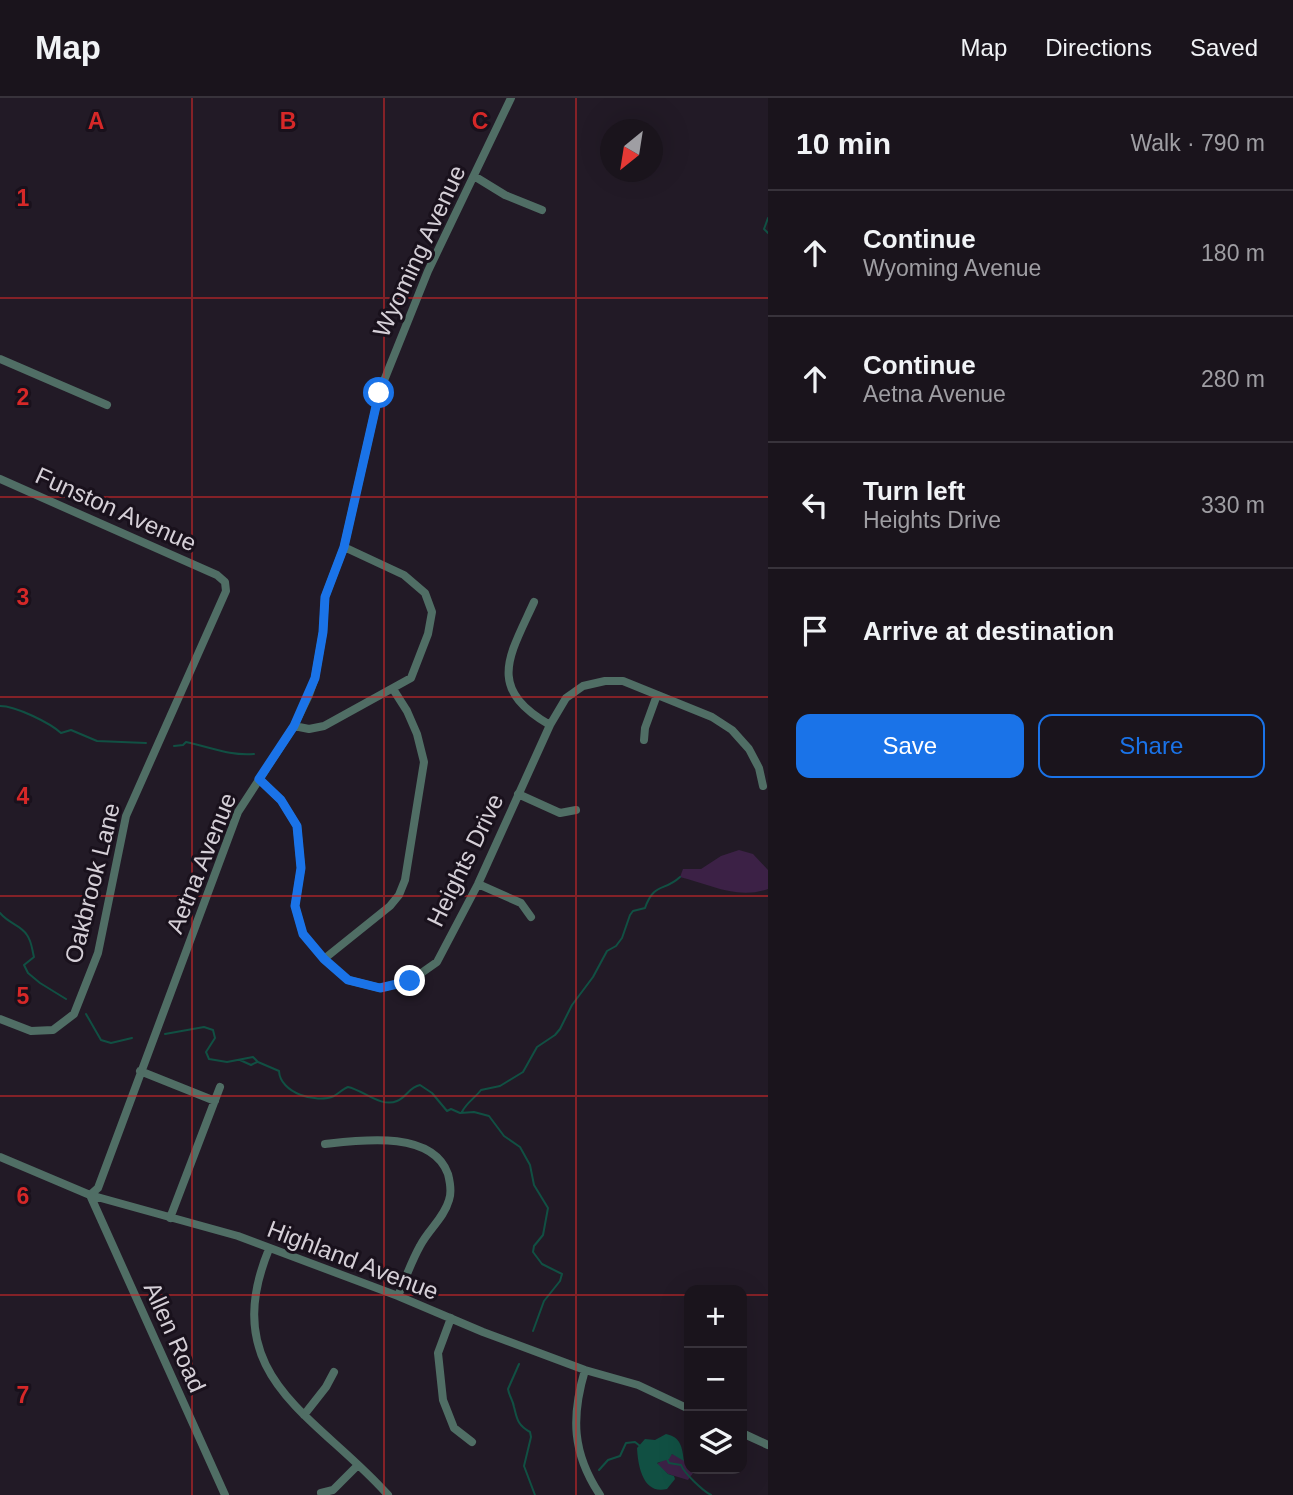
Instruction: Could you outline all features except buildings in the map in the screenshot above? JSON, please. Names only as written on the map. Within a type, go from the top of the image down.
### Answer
[{"type":"street","name":"Wyoming Avenue","points":[[344,547],[379,393],[428,271],[511,98]]},
{"type":"street","points":[[474,176],[505,195],[542,210]]},
{"type":"street","points":[[0,359],[107,405]]},
{"type":"street","name":"Funston Avenue","points":[[0,479],[217,575]]},
{"type":"street","points":[[294,726],[309,729],[324,726],[411,678],[428,634],[432,612],[425,593],[404,575],[344,547]]},
{"type":"street","name":"Aetna Avenue","points":[[90,1195],[98,1188],[238,812],[294,726],[315,678],[323,632],[325,597],[344,547]]},
{"type":"street","name":"Oakbrook Lane","points":[[0,1019],[31,1031],[53,1030],[74,1014],[98,953],[126,816],[226,591],[225,582],[217,575]]},
{"type":"street","points":[[534,602],[509,657],[508,670],[512,692],[531,714],[550,725]]},
{"type":"street","name":"Heights Drive","points":[[259,779],[281,800],[297,826],[301,868],[295,906],[303,934],[324,959],[348,980],[380,988],[410,981],[437,962],[478,884],[550,725],[566,698],[583,686],[605,681],[623,681],[712,717],[732,730],[749,749],[759,768],[763,786]]},
{"type":"street","points":[[324,959],[390,906],[399,895],[405,880],[424,762],[417,734],[393,689]]},
{"type":"street","points":[[644,740],[645,728],[657,695]]},
{"type":"street","points":[[518,794],[560,813],[576,810]]},
{"type":"street","points":[[478,884],[521,903],[531,917]]},
{"type":"street","points":[[140,1071],[215,1101]]},
{"type":"street","points":[[170,1218],[220,1087]]},
{"type":"street","points":[[325,1144],[355,1141],[411,1143],[430,1150],[446,1168],[450,1180],[449,1200],[439,1220],[420,1246],[398,1296]]},
{"type":"street","name":"Highland Avenue","points":[[0,1157],[90,1195],[238,1236],[584,1370],[638,1385],[684,1407]]},
{"type":"street","name":"Allen Road","points":[[90,1195],[225,1495]]},
{"type":"street","points":[[269,1249],[260,1270],[253,1305],[258,1342],[266,1368],[278,1388],[303,1415],[388,1495]]},
{"type":"street","points":[[450,1318],[438,1353],[443,1400],[454,1428],[472,1442]]},
{"type":"street","points":[[584,1370],[575,1413],[575,1431],[581,1458],[600,1495]]},
{"type":"street","points":[[303,1415],[326,1387],[334,1372]]},
{"type":"street","points":[[747,1435],[768,1445]]},
{"type":"street","points":[[321,1493],[333,1490],[357,1466]]},
{"type":"shaded area","points":[[739,850],[753,854],[768,870],[768,889],[734,892],[680,877],[683,869],[701,869],[721,856]]},
{"type":"shaded area","points":[[666,1434],[671,1435],[678,1440],[681,1447],[684,1461],[672,1454],[669,1459],[657,1463],[674,1476],[675,1479],[667,1489],[652,1488],[643,1478],[639,1463],[637,1448],[645,1439],[655,1440]]},
{"type":"shaded area","points":[[672,1454],[676,1455],[684,1461],[684,1474],[692,1474],[688,1480],[668,1474],[657,1464]]},
{"type":"waterway","points":[[768,218],[764,229],[768,233]]},
{"type":"waterway","points":[[0,706],[32,716],[61,733],[71,730],[97,741],[146,743]]},
{"type":"waterway","points":[[174,746],[186,742],[228,752],[254,754]]},
{"type":"waterway","points":[[462,1112],[481,1090],[500,1086],[523,1072],[537,1047],[560,1029],[572,1005],[593,977],[607,951],[616,946],[622,938],[633,911],[645,908],[652,894],[680,877]]},
{"type":"waterway","points":[[0,913],[22,929],[29,938],[34,957],[24,965],[28,973],[66,999]]},
{"type":"waterway","points":[[86,1014],[101,1040],[111,1043],[132,1038]]},
{"type":"waterway","points":[[165,1034],[204,1027],[213,1030],[215,1038],[206,1052],[209,1059],[227,1062],[253,1057],[279,1071],[285,1085],[300,1095],[327,1098],[348,1087],[391,1103],[420,1085],[432,1093],[447,1111],[451,1109],[460,1113],[474,1112],[489,1116],[504,1136],[520,1147],[530,1165],[534,1185],[548,1208],[543,1235],[534,1246],[533,1252],[542,1264],[562,1274],[560,1281],[544,1301],[533,1331]]},
{"type":"waterway","points":[[240,1060],[251,1065],[257,1062]]},
{"type":"waterway","points":[[519,1364],[508,1389],[518,1421],[530,1432],[524,1466],[535,1495]]},
{"type":"waterway","points":[[599,1470],[608,1460],[620,1456],[626,1443],[635,1442],[640,1446]]},
{"type":"waterway","points":[[667,1459],[669,1463],[681,1465],[694,1482],[711,1495]]},
{"type":"route","points":[[379,393],[344,547],[325,597],[323,632],[315,678],[294,726],[259,779],[281,800],[297,826],[301,868],[295,906],[303,934],[324,959],[348,980],[380,988],[410,981]]}]
